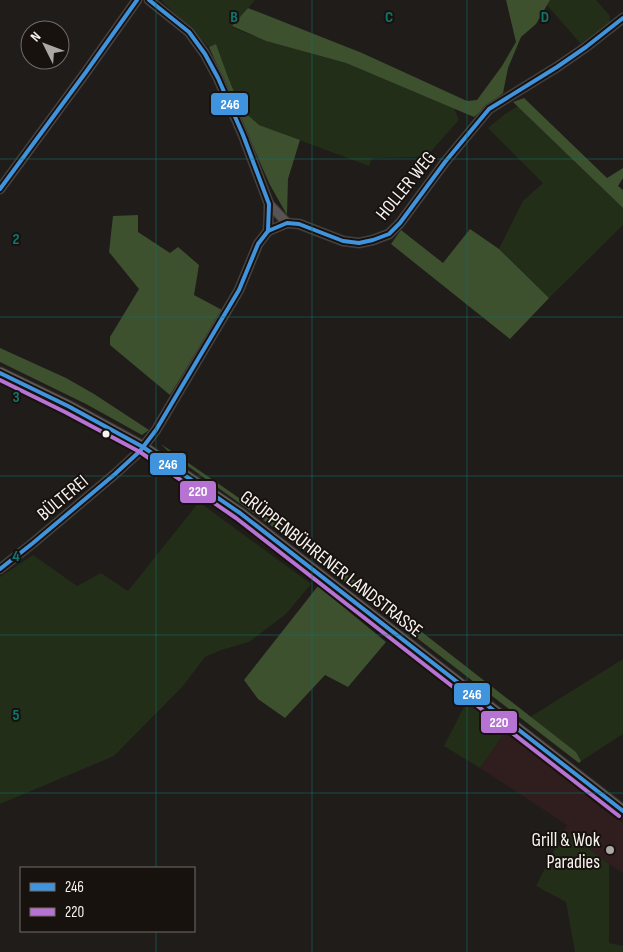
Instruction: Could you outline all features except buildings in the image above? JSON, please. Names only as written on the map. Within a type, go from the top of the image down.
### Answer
[{"type":"main road","name":"GRÜPPENBÜHRENER LANDSTRASSE","points":[[0,373],[68,406],[143,447],[240,513],[623,811]]},
{"type":"street","points":[[0,189],[137,0]]},
{"type":"street","points":[[143,447],[156,430],[239,290],[258,244],[268,231],[287,223],[269,204],[218,78],[205,54],[189,32],[149,0]]},
{"type":"street","name":"HOLLER WEG","points":[[287,223],[299,224],[343,240],[359,243],[389,234],[400,223],[489,109],[557,67],[623,18]]},
{"type":"street","points":[[268,231],[269,204]]},
{"type":"street","name":"BÜLTEREI","points":[[0,569],[115,474],[143,447]]},
{"type":"shaded area","points":[[506,731],[623,823],[623,873],[564,831],[567,825],[480,768]]},
{"type":"green space","points":[[161,0],[255,0],[232,27],[266,41],[346,63],[454,108],[459,120],[426,157],[372,158],[369,166],[259,125],[241,109],[216,44],[209,47]]},
{"type":"green space","points":[[506,0],[550,0],[536,24],[521,37],[508,68],[503,93],[474,117],[346,63],[266,41],[232,26],[248,8],[362,53],[467,101],[477,100],[502,66],[516,42]]},
{"type":"green space","points":[[550,0],[596,0],[610,16],[610,22],[581,44],[547,5]]},
{"type":"green space","points":[[216,44],[241,109],[259,125],[300,140],[288,179],[287,215],[270,185],[209,47]]},
{"type":"green space","points":[[524,98],[607,178],[623,168],[623,178],[618,186],[623,190],[623,208],[513,102]]},
{"type":"green space","points":[[518,106],[623,208],[623,225],[549,298],[499,249],[523,201],[543,183],[488,128]]},
{"type":"green space","points":[[138,215],[138,232],[170,253],[178,247],[199,265],[194,295],[222,310],[170,395],[110,345],[110,337],[139,289],[109,252],[113,216]]},
{"type":"green space","points":[[470,229],[499,249],[549,298],[510,339],[391,244],[401,230],[443,263]]},
{"type":"green space","points":[[0,348],[66,378],[149,430],[142,435],[86,404],[0,362]]},
{"type":"green space","points":[[161,444],[364,587],[576,752],[581,761],[579,763],[277,530],[171,454]]},
{"type":"green space","points":[[199,502],[311,584],[286,614],[249,642],[205,657],[183,686],[114,756],[0,804],[0,577],[33,555],[77,586],[101,573],[128,591]]},
{"type":"green space","points":[[318,586],[386,642],[348,687],[325,675],[285,718],[258,699],[244,680]]},
{"type":"green space","points":[[623,659],[623,734],[581,761],[576,752],[530,717]]},
{"type":"green space","points":[[467,701],[506,731],[480,768],[444,746]]},
{"type":"green space","points":[[564,831],[609,864],[609,943],[623,946],[623,952],[575,952],[566,902],[536,886]]},
{"type":"transit line","name":"246","points":[[0,189],[137,0]]},
{"type":"transit line","name":"246","points":[[149,0],[189,32],[205,54],[218,78],[243,135],[269,204],[268,231]]},
{"type":"transit line","name":"246","points":[[0,569],[140,451],[156,430],[239,290],[258,244],[268,231],[287,223],[299,224],[343,241],[359,243],[389,234],[400,223],[445,162],[489,109],[557,67],[623,18]]},
{"type":"transit line","name":"246","points":[[0,373],[68,406],[143,447],[240,513],[623,811]]},
{"type":"transit line","name":"220","points":[[0,380],[140,452],[236,518],[619,816]]},
{"type":"place","name":"Grill & Wok Paradies","points":[[610,850]]}]
